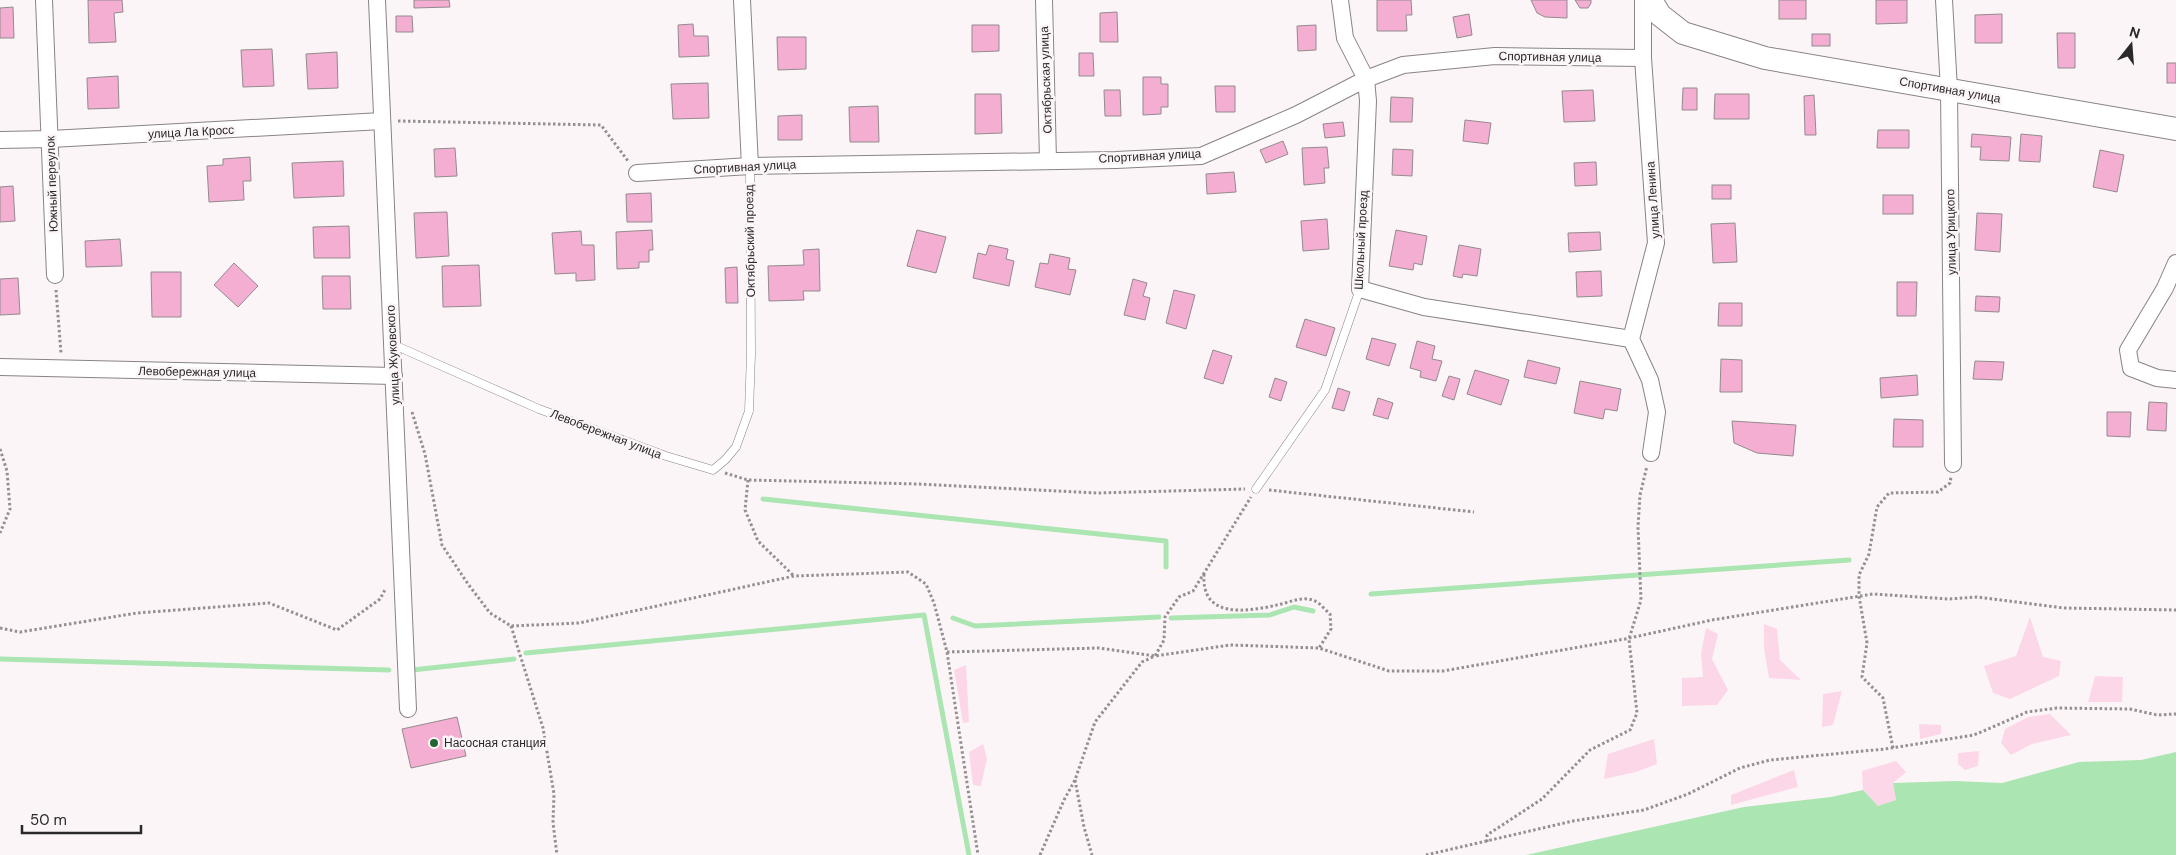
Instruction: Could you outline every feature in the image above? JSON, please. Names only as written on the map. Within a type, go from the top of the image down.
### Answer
[{"type":"street","name":"Южный переулок","points":[[44,0],[55,275]]},
{"type":"street","name":"улица Жуковского","points":[[377,0],[408,709]]},
{"type":"street","name":"Октябрьский проезд","points":[[742,0],[750,166]]},
{"type":"street","name":"Октябрьская улица","points":[[1044,0],[1048,160]]},
{"type":"street","name":"Школьный проезд","points":[[1340,0],[1345,38],[1366,79],[1368,101],[1360,289]]},
{"type":"street","name":"улица Ленина","points":[[1631,339],[1656,243],[1643,58],[1643,0]]},
{"type":"street","name":"Спортивная улица","points":[[1651,0],[1660,16],[1682,33],[1765,58],[2176,129]]},
{"type":"street","name":"улица Урицкого","points":[[1944,0],[1949,90],[1953,464]]},
{"type":"street","name":"Спортивная улица","points":[[637,173],[750,166],[1116,160],[1201,156],[1296,115],[1366,79],[1403,65],[1495,56],[1643,58]]},
{"type":"street","name":"улица Ла Кросс","points":[[0,140],[51,139],[382,121]]},
{"type":"street","points":[[2176,263],[2165,288],[2128,350],[2131,368],[2157,378],[2176,380]]},
{"type":"street","points":[[1360,289],[1424,307],[1631,339],[1650,380],[1656,412],[1651,453]]},
{"type":"street","name":"Левобережная улица","points":[[0,367],[394,376]]},
{"type":"lane","name":"Октябрьский проезд","points":[[713,470],[726,460],[736,447],[749,411],[751,354],[750,166]]},
{"type":"lane","name":"Школьный проезд","points":[[1256,489],[1326,390],[1360,289]]},
{"type":"lane","name":"Левобережная улица","points":[[392,344],[547,412],[666,456],[713,470]]},
{"type":"path","points":[[382,121],[601,125],[637,173]]},
{"type":"path","points":[[55,275],[62,369]]},
{"type":"path","points":[[410,407],[424,454],[442,545],[490,613],[512,626],[579,622],[794,576],[908,572],[926,584],[934,603],[947,652],[978,855]]},
{"type":"path","points":[[0,449],[7,471],[10,509],[0,533]]},
{"type":"path","points":[[1487,842],[1487,835],[1542,798],[1590,750],[1630,730],[1637,713],[1629,638],[1641,600],[1638,526],[1640,494],[1651,453]]},
{"type":"path","points":[[1893,748],[1883,698],[1862,677],[1866,643],[1858,575],[1869,554],[1877,508],[1889,493],[1938,492],[1950,483],[1953,464]]},
{"type":"path","points":[[713,470],[748,480],[918,484],[1097,493],[1256,489],[1474,512]]},
{"type":"path","points":[[748,480],[745,510],[758,541],[794,576]]},
{"type":"path","points":[[1155,656],[1164,640],[1165,617],[1178,597],[1193,590],[1256,489]]},
{"type":"path","points":[[1204,572],[1204,584],[1208,598],[1220,609],[1253,610],[1298,599],[1315,601],[1330,614],[1331,621],[1331,629],[1320,648]]},
{"type":"path","points":[[0,628],[20,632],[137,613],[269,603],[337,630],[380,599],[389,582]]},
{"type":"path","points":[[1040,855],[1064,800],[1075,780],[1096,722],[1142,662],[1155,656],[1230,645],[1320,648],[1389,671],[1443,671],[1629,638],[1712,620],[1873,594],[1949,598],[1977,597],[2064,608],[2176,610]]},
{"type":"path","points":[[512,626],[543,728],[554,794],[553,823],[557,855]]},
{"type":"path","points":[[947,652],[1099,648],[1155,656]]},
{"type":"path","points":[[1426,855],[1573,821],[1644,810],[1688,794],[1740,768],[1770,760],[1893,748],[1974,735],[2027,712],[2057,708],[2130,709],[2156,715],[2176,714]]},
{"type":"path","points":[[1075,780],[1084,828],[1092,855]]},
{"type":"shaded area","points":[[2030,617],[2043,657],[2061,661],[2059,676],[2010,699],[1993,693],[1984,666],[2016,656]]},
{"type":"shaded area","points":[[1764,624],[1777,629],[1780,660],[1801,680],[1769,678],[1764,648]]},
{"type":"shaded area","points":[[1706,628],[1718,634],[1712,659],[1728,690],[1717,705],[1682,706],[1682,678],[1703,677],[1701,654]]},
{"type":"shaded area","points":[[966,665],[969,722],[963,723],[954,670]]},
{"type":"shaded area","points":[[2095,676],[2123,677],[2122,702],[2088,702]]},
{"type":"shaded area","points":[[1842,691],[1833,725],[1822,727],[1823,694]]},
{"type":"shaded area","points":[[2050,714],[2071,735],[2032,744],[2011,755],[2001,743],[2005,729],[2028,717]]},
{"type":"shaded area","points":[[1919,724],[1941,725],[1941,734],[1920,739]]},
{"type":"shaded area","points":[[1654,739],[1657,764],[1636,772],[1604,779],[1608,754]]},
{"type":"shaded area","points":[[983,744],[987,758],[981,786],[973,785],[969,752]]},
{"type":"shaded area","points":[[1979,751],[1978,766],[1965,770],[1958,764],[1958,753]]},
{"type":"shaded area","points":[[2176,752],[2176,855],[1526,855],[1744,807],[1831,797],[1863,790],[1878,806],[1896,800],[1893,783],[1955,781],[2002,783],[2079,762],[2141,760]]},
{"type":"shaded area","points":[[1896,761],[1906,772],[1893,783],[1896,800],[1878,806],[1863,790],[1862,771]]},
{"type":"shaded area","points":[[1794,770],[1798,787],[1731,805],[1731,795]]},
{"type":"building","points":[[88,0],[122,0],[123,12],[114,13],[116,42],[89,43]]},
{"type":"building","points":[[414,0],[449,0],[450,7],[414,8]]},
{"type":"building","points":[[1377,0],[1411,0],[1412,15],[1406,15],[1407,31],[1377,31]]},
{"type":"building","points":[[1531,0],[1567,0],[1567,18],[1545,17],[1537,13]]},
{"type":"building","points":[[1575,0],[1591,0],[1591,3],[1588,8],[1580,8]]},
{"type":"building","points":[[1779,0],[1806,0],[1806,19],[1779,19]]},
{"type":"building","points":[[1876,0],[1907,0],[1907,23],[1876,24]]},
{"type":"building","points":[[13,7],[14,38],[0,38],[0,8]]},
{"type":"building","points":[[1117,12],[1118,42],[1100,42],[1100,13]]},
{"type":"building","points":[[1469,14],[1472,35],[1457,38],[1453,17]]},
{"type":"building","points":[[2002,14],[2002,43],[1975,43],[1975,15]]},
{"type":"building","points":[[396,16],[412,16],[413,32],[396,32]]},
{"type":"building","points":[[693,24],[694,36],[708,36],[709,56],[679,57],[678,25]]},
{"type":"building","points":[[972,25],[999,25],[999,51],[972,52]]},
{"type":"building","points":[[1316,25],[1316,50],[1298,51],[1297,26]]},
{"type":"building","points":[[2057,33],[2075,33],[2075,68],[2058,68]]},
{"type":"building","points":[[1812,34],[1830,34],[1830,46],[1812,46]]},
{"type":"building","points":[[777,37],[806,37],[806,69],[778,70]]},
{"type":"building","points":[[272,49],[274,86],[243,87],[241,50]]},
{"type":"building","points":[[337,52],[338,88],[308,89],[306,54]]},
{"type":"building","points":[[1079,53],[1093,53],[1094,76],[1079,76]]},
{"type":"building","points":[[2167,63],[2176,63],[2176,83],[2167,83]]},
{"type":"building","points":[[118,76],[119,108],[88,109],[87,78]]},
{"type":"building","points":[[1143,77],[1161,77],[1161,84],[1168,84],[1168,107],[1161,107],[1161,114],[1143,115]]},
{"type":"building","points":[[708,83],[709,118],[673,119],[671,84]]},
{"type":"building","points":[[1215,86],[1235,86],[1235,112],[1216,112]]},
{"type":"building","points":[[1683,88],[1697,88],[1697,110],[1682,110]]},
{"type":"building","points":[[1104,90],[1120,90],[1121,116],[1105,116]]},
{"type":"building","points":[[1593,90],[1595,121],[1564,122],[1562,91]]},
{"type":"building","points":[[975,94],[1001,94],[1002,133],[975,134]]},
{"type":"building","points":[[1715,94],[1749,94],[1749,119],[1714,119]]},
{"type":"building","points":[[1814,95],[1816,135],[1805,135],[1804,96]]},
{"type":"building","points":[[1391,97],[1413,98],[1412,122],[1390,122]]},
{"type":"building","points":[[878,106],[879,142],[850,142],[849,107]]},
{"type":"building","points":[[802,115],[802,140],[778,140],[778,116]]},
{"type":"building","points":[[1465,120],[1491,123],[1488,144],[1463,141]]},
{"type":"building","points":[[1343,122],[1345,136],[1325,138],[1323,124]]},
{"type":"building","points":[[1878,130],[1909,130],[1909,148],[1877,148]]},
{"type":"building","points":[[1972,134],[2011,137],[2009,161],[1980,160],[1981,147],[1971,147]]},
{"type":"building","points":[[2021,134],[2042,136],[2040,162],[2019,161]]},
{"type":"building","points":[[1283,141],[1288,154],[1266,163],[1260,150]]},
{"type":"building","points":[[1327,147],[1329,168],[1324,168],[1325,183],[1304,185],[1302,148]]},
{"type":"building","points":[[455,148],[457,176],[435,177],[434,149]]},
{"type":"building","points":[[1393,149],[1413,150],[1412,176],[1392,175]]},
{"type":"building","points":[[2100,150],[2124,155],[2117,192],[2093,187]]},
{"type":"building","points":[[250,157],[251,181],[243,181],[244,200],[209,202],[207,166],[223,165],[223,159]]},
{"type":"building","points":[[343,161],[344,196],[294,198],[292,163]]},
{"type":"building","points":[[1596,162],[1597,185],[1575,186],[1574,163]]},
{"type":"building","points":[[1234,172],[1236,192],[1207,194],[1206,174]]},
{"type":"building","points":[[1712,185],[1731,185],[1731,199],[1712,199]]},
{"type":"building","points":[[13,186],[15,221],[0,222],[0,187]]},
{"type":"building","points":[[651,193],[652,222],[627,222],[626,194]]},
{"type":"building","points":[[1883,195],[1913,195],[1913,214],[1883,214]]},
{"type":"building","points":[[447,212],[449,256],[416,258],[414,213]]},
{"type":"building","points":[[1977,213],[2002,214],[2000,252],[1975,250]]},
{"type":"building","points":[[1327,219],[1329,249],[1303,251],[1301,221]]},
{"type":"building","points":[[1735,223],[1737,262],[1713,263],[1711,224]]},
{"type":"building","points":[[349,226],[350,258],[314,258],[313,227]]},
{"type":"building","points":[[652,230],[653,250],[649,250],[649,262],[639,262],[639,268],[617,269],[616,232]]},
{"type":"building","points":[[917,230],[946,237],[936,273],[907,266]]},
{"type":"building","points":[[1396,230],[1427,236],[1422,265],[1414,263],[1413,270],[1389,266]]},
{"type":"building","points":[[581,231],[582,245],[594,245],[595,280],[576,281],[576,273],[555,274],[552,233]]},
{"type":"building","points":[[1600,232],[1601,250],[1569,252],[1568,233]]},
{"type":"building","points":[[120,239],[122,266],[86,267],[85,241]]},
{"type":"building","points":[[989,245],[1008,249],[1006,259],[1014,261],[1009,286],[973,278],[978,253],[986,255]]},
{"type":"building","points":[[1459,245],[1481,249],[1477,276],[1463,274],[1462,278],[1453,276]]},
{"type":"building","points":[[819,249],[820,291],[803,291],[804,300],[769,301],[768,266],[804,265],[803,250]]},
{"type":"building","points":[[1050,254],[1070,258],[1068,269],[1076,270],[1070,295],[1035,287],[1040,263],[1048,264]]},
{"type":"building","points":[[234,263],[258,286],[238,307],[214,285]]},
{"type":"building","points":[[479,265],[481,306],[443,307],[442,266]]},
{"type":"building","points":[[737,267],[738,303],[726,303],[725,268]]},
{"type":"building","points":[[1601,271],[1602,296],[1577,297],[1576,272]]},
{"type":"building","points":[[151,272],[181,272],[181,317],[152,317]]},
{"type":"building","points":[[322,276],[350,276],[351,309],[323,309]]},
{"type":"building","points":[[18,278],[20,314],[0,315],[0,279]]},
{"type":"building","points":[[1133,279],[1147,283],[1143,296],[1150,298],[1145,320],[1124,315]]},
{"type":"building","points":[[1897,282],[1917,282],[1916,316],[1897,316]]},
{"type":"building","points":[[1174,290],[1195,295],[1186,329],[1166,323]]},
{"type":"building","points":[[1976,296],[2000,297],[1999,312],[1975,311]]},
{"type":"building","points":[[1719,303],[1742,303],[1742,326],[1718,326]]},
{"type":"building","points":[[1305,319],[1335,328],[1326,356],[1296,347]]},
{"type":"building","points":[[1372,338],[1396,344],[1389,366],[1366,359]]},
{"type":"building","points":[[1417,341],[1435,346],[1432,359],[1442,361],[1436,381],[1420,377],[1421,371],[1410,368]]},
{"type":"building","points":[[1213,350],[1232,356],[1223,384],[1204,378]]},
{"type":"building","points":[[1721,359],[1742,360],[1742,392],[1720,392]]},
{"type":"building","points":[[1528,360],[1560,368],[1556,384],[1524,377]]},
{"type":"building","points":[[1975,361],[2004,362],[2002,380],[1973,379]]},
{"type":"building","points":[[1475,370],[1509,380],[1501,405],[1467,394]]},
{"type":"building","points":[[1917,375],[1918,395],[1881,398],[1880,378]]},
{"type":"building","points":[[1449,376],[1460,379],[1454,400],[1442,396]]},
{"type":"building","points":[[1275,378],[1287,382],[1281,401],[1269,397]]},
{"type":"building","points":[[1580,381],[1621,389],[1617,411],[1605,409],[1603,419],[1574,413]]},
{"type":"building","points":[[1338,388],[1350,392],[1344,411],[1332,408]]},
{"type":"building","points":[[1378,398],[1393,403],[1388,419],[1373,415]]},
{"type":"building","points":[[2149,402],[2167,403],[2166,431],[2147,430]]},
{"type":"building","points":[[2107,412],[2131,412],[2130,437],[2107,436]]},
{"type":"building","points":[[1894,419],[1923,420],[1923,447],[1893,447]]},
{"type":"building","points":[[1732,421],[1796,425],[1793,456],[1757,453],[1734,443]]},
{"type":"building","name":"Насосная станция","points":[[457,717],[466,756],[411,768],[402,729]]},
{"type":"waterway","points":[[763,499],[1166,541],[1166,567]]},
{"type":"waterway","points":[[1371,594],[1849,560]]},
{"type":"waterway","points":[[1171,618],[1270,615],[1294,607],[1313,611]]},
{"type":"waterway","points":[[526,653],[924,615],[969,855]]},
{"type":"waterway","points":[[953,618],[975,626],[1159,617]]},
{"type":"waterway","points":[[0,659],[389,670]]},
{"type":"waterway","points":[[412,670],[514,659]]},
{"type":"place","name":"Насосная станция","points":[[434,743]]}]
